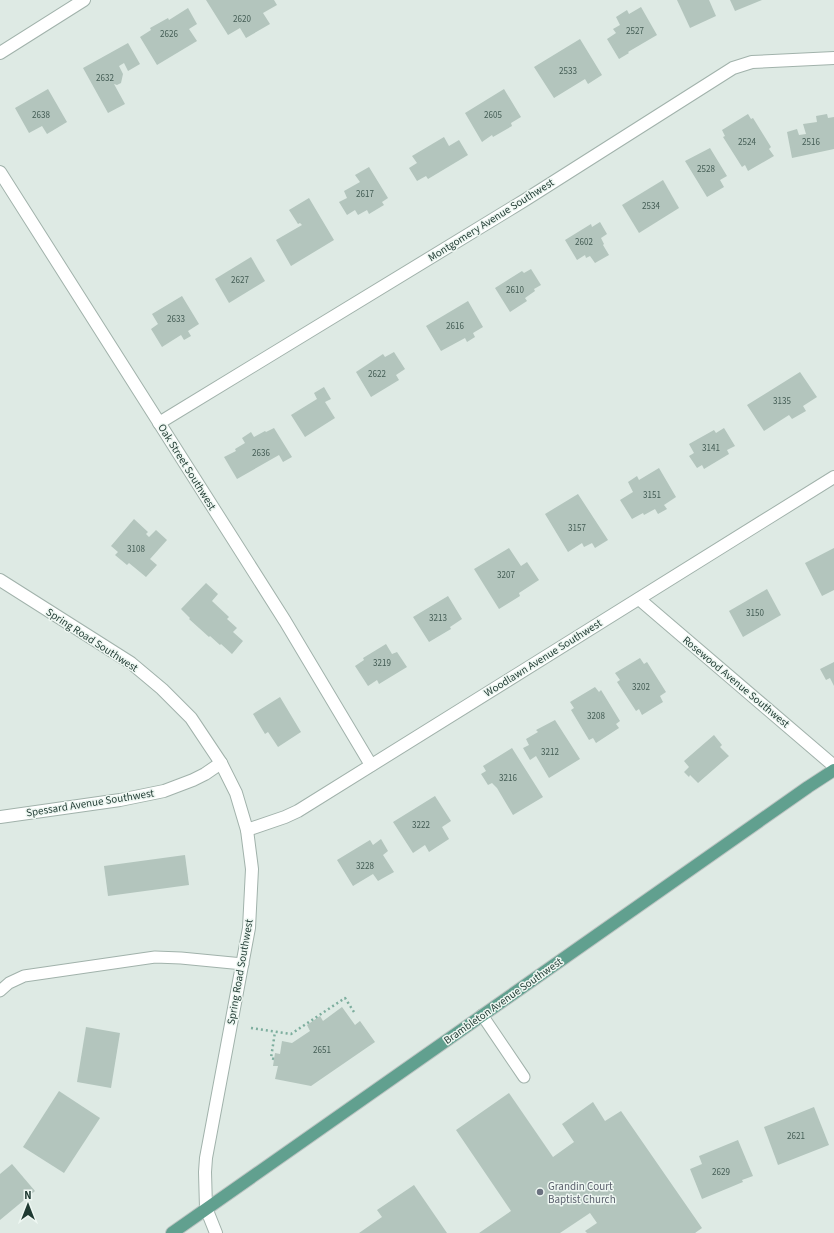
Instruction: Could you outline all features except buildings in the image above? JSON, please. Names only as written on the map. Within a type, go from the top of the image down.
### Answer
[{"type":"main road","name":"Brambleton Avenue Southwest","points":[[172,1233],[834,770]]},
{"type":"street","points":[[0,53],[84,0]]},
{"type":"street","name":"Montgomery Avenue Southwest","points":[[159,424],[525,200],[734,68],[752,62],[834,58]]},
{"type":"street","name":"Oak Street Southwest","points":[[0,172],[285,621],[371,765]]},
{"type":"street","name":"Woodlawn Avenue Southwest","points":[[247,830],[298,811],[834,477]]},
{"type":"street","name":"Spring Road Southwest","points":[[0,580],[130,663],[162,689],[191,718],[221,763],[236,793],[247,830],[252,869],[249,928],[206,1158],[206,1208],[216,1233]]},
{"type":"street","name":"Rosewood Avenue Southwest","points":[[639,599],[834,766]]},
{"type":"street","name":"Spessard Avenue Southwest","points":[[0,817],[120,800],[164,791],[194,780],[221,763]]},
{"type":"lane","points":[[0,992],[9,983],[24,976],[155,957],[243,964]]},
{"type":"lane","points":[[482,1015],[524,1077]]},
{"type":"path","points":[[251,1028],[291,1034],[344,998],[354,1012]]},
{"type":"path","points":[[274,1059],[270,1058],[275,1032]]},
{"type":"place","name":"Grandin Court Baptist Church","points":[[540,1192]]}]
